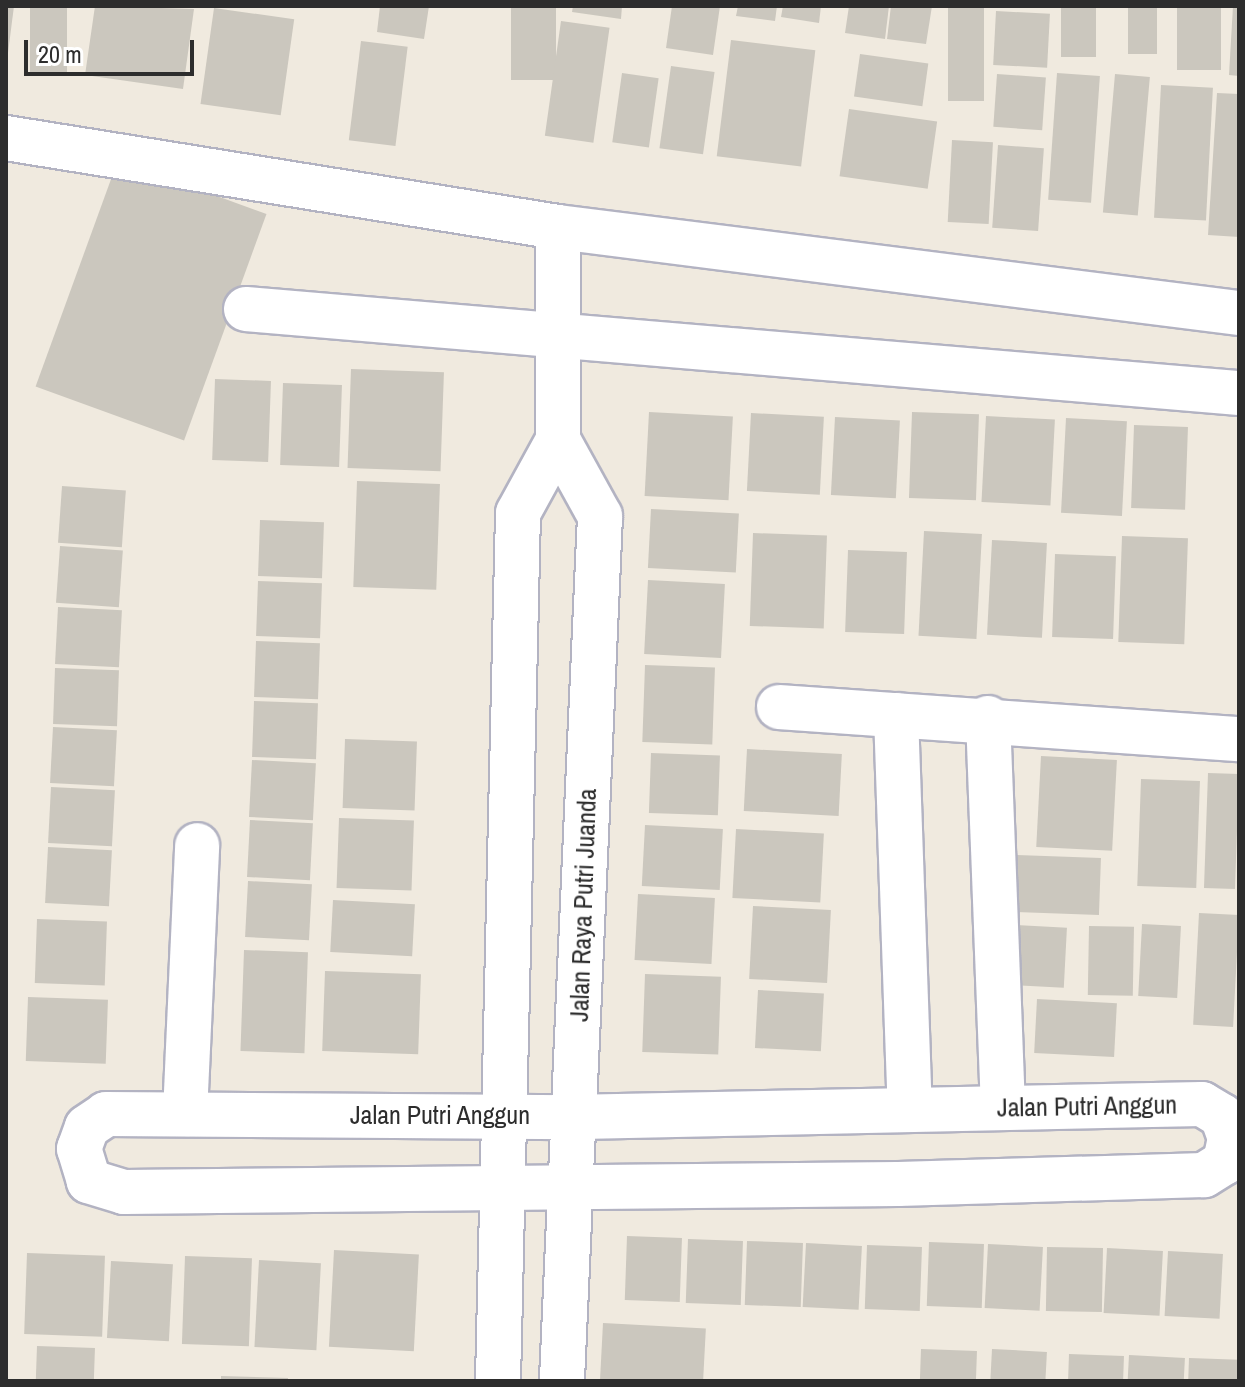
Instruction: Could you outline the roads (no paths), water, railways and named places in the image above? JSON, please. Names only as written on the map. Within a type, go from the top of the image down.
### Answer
[{"type":"street","points":[[6,138],[558,227],[1239,313]]},
{"type":"street","points":[[498,1381],[506,1187],[518,513],[558,440],[558,227]]},
{"type":"street","points":[[246,309],[560,338],[1239,393]]},
{"type":"street","name":"Jalan Raya Putri Juanda","points":[[558,440],[600,516],[562,1381]]},
{"type":"street","points":[[779,707],[988,718],[1239,739]]},
{"type":"street","points":[[896,715],[910,1108]]},
{"type":"street","points":[[988,718],[1003,1107]]},
{"type":"street","points":[[185,1114],[197,845]]},
{"type":"street","name":"Jalan Putri Anggun","points":[[1202,1104],[1222,1116],[1230,1150],[1225,1162],[1204,1175],[124,1192],[89,1181],[79,1149],[87,1127],[97,1118],[185,1114],[507,1113],[575,1117],[1202,1104]]}]
